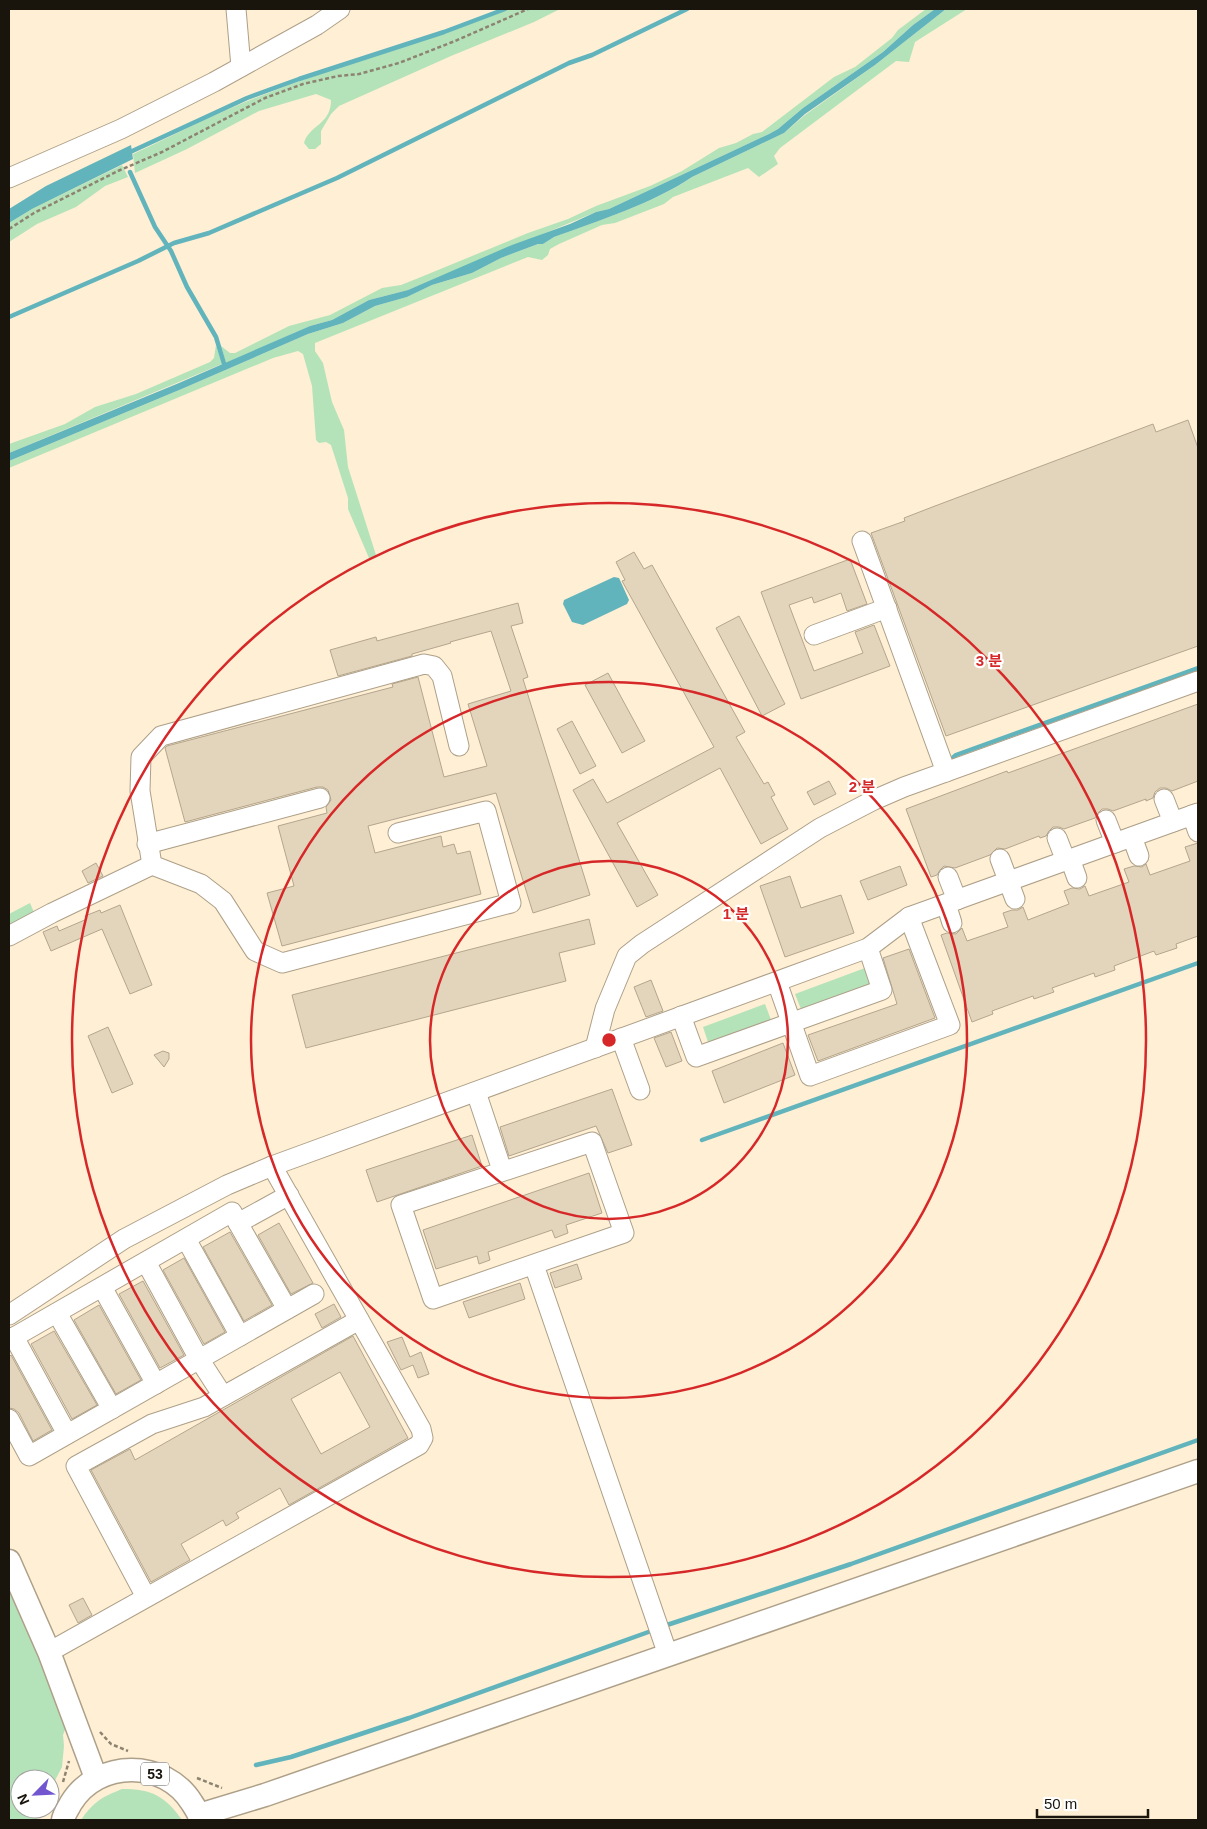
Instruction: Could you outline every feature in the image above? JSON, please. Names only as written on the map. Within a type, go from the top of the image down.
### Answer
[{"type":"main road","points":[[200,1817],[1198,1471]]},
{"type":"main road","points":[[9,1561],[48,1652],[96,1778]]},
{"type":"main road","name":"53","points":[[63,1820],[77,1794],[96,1778],[119,1770],[144,1770],[167,1778],[186,1794],[200,1817]]},
{"type":"street","points":[[236,9],[242,67]]},
{"type":"street","points":[[9,178],[121,129],[242,67],[317,25],[340,9]]},
{"type":"street","points":[[862,541],[946,772]]},
{"type":"street","points":[[814,635],[887,608]]},
{"type":"street","points":[[152,865],[147,844],[140,791],[141,757],[161,736],[424,664],[434,666],[442,676],[459,746]]},
{"type":"street","points":[[595,1048],[605,1009],[627,956],[642,944],[820,828],[904,787],[1198,681]]},
{"type":"street","points":[[147,844],[320,798]]},
{"type":"street","points":[[1164,798],[1173,822]]},
{"type":"street","points":[[9,936],[152,865],[201,884],[223,901],[255,951],[282,963],[511,903],[486,811],[398,833]]},
{"type":"street","points":[[1106,820],[1139,856]]},
{"type":"street","points":[[9,1315],[124,1238],[227,1185],[272,1166],[868,948],[910,917],[1173,822],[1196,820]]},
{"type":"street","points":[[1057,838],[1078,878]]},
{"type":"street","points":[[1000,859],[1015,899]]},
{"type":"street","points":[[948,877],[952,923]]},
{"type":"street","points":[[777,982],[810,1076],[950,1025],[910,917]]},
{"type":"street","points":[[681,1016],[696,1057],[792,1023],[882,990],[868,948]]},
{"type":"street","points":[[621,1038],[640,1090]]},
{"type":"street","points":[[476,1092],[502,1170]]},
{"type":"street","points":[[592,1142],[624,1233],[433,1299],[401,1205],[502,1170],[592,1142]]},
{"type":"street","points":[[48,1652],[418,1445],[423,1438],[421,1429],[272,1166]]},
{"type":"street","points":[[238,1222],[288,1195]]},
{"type":"street","points":[[67,1434],[11,1339],[232,1212],[287,1309]]},
{"type":"street","points":[[186,1239],[240,1336]]},
{"type":"street","points":[[146,1262],[199,1359],[222,1396]]},
{"type":"street","points":[[534,1265],[668,1655]]},
{"type":"street","points":[[102,1287],[156,1384]]},
{"type":"street","points":[[9,1419],[29,1456],[314,1294]]},
{"type":"street","points":[[57,1313],[112,1409]]},
{"type":"street","points":[[146,1597],[76,1466],[152,1424],[204,1407],[359,1320]]},
{"type":"path","points":[[9,229],[34,213],[118,171],[162,152],[265,98],[303,84],[359,74],[400,63],[455,42],[528,9]]},
{"type":"path","points":[[62,1784],[65,1778],[69,1755]]},
{"type":"green space","points":[[508,9],[560,9],[339,106],[331,114],[321,131],[321,144],[315,149],[309,149],[304,143],[310,132],[324,120],[330,108],[331,100],[316,94],[259,111],[187,149],[135,173],[133,154],[220,113],[314,76]]},
{"type":"green space","points":[[926,9],[935,9],[913,25],[883,52],[769,134],[609,209],[596,212],[408,290],[369,300],[332,320],[310,326],[226,363],[221,346],[230,353],[235,353],[289,326],[330,315],[382,288],[401,285],[650,186],[682,171],[719,148],[762,132],[834,77],[855,67]]},
{"type":"green space","points":[[946,9],[967,9],[915,42],[909,62],[896,61],[780,148],[774,156],[778,164],[759,177],[748,168],[673,197],[664,204],[615,223],[602,225],[559,244],[550,249],[548,255],[542,260],[528,257],[315,343],[315,351],[323,363],[332,402],[344,430],[348,467],[376,555],[374,558],[369,558],[348,509],[348,498],[331,445],[326,442],[319,443],[316,440],[312,386],[303,354],[298,351],[273,358],[9,468],[9,461],[308,334],[343,323],[375,306],[407,297],[432,285],[472,273],[501,258],[538,244],[543,244],[554,237],[625,211],[661,195],[692,177],[784,133],[805,115],[875,65]]},
{"type":"green space","points":[[122,165],[128,177],[105,186],[76,207],[37,224],[9,242],[9,223],[32,209]]},
{"type":"green space","points":[[216,345],[222,364],[9,453],[9,444],[65,424],[95,407],[136,394],[210,362],[214,358]]},
{"type":"green space","points":[[30,903],[36,917],[9,931],[9,914]]},
{"type":"green space","points":[[865,968],[872,989],[803,1014],[795,994]]},
{"type":"green space","points":[[765,1004],[773,1025],[710,1048],[703,1027]]},
{"type":"green space","points":[[9,1582],[54,1686],[66,1727],[63,1735],[64,1746],[60,1771],[60,1769],[10,1769],[10,1819],[37,1819],[9,1820]]},
{"type":"green space","points":[[122,1789],[150,1792],[170,1805],[182,1820],[81,1820],[98,1801]]},
{"type":"water","points":[[935,9],[946,9],[875,65],[805,114],[784,133],[692,177],[661,195],[625,211],[554,237],[543,244],[538,244],[501,258],[472,273],[432,285],[407,297],[375,306],[343,323],[308,334],[9,461],[9,453],[179,383],[310,326],[332,320],[369,300],[408,290],[512,245],[570,224],[596,212],[609,209],[769,134],[883,52],[913,25]]},
{"type":"water","points":[[131,145],[133,159],[32,209],[9,223],[9,209],[46,186]]},
{"type":"water","points":[[614,577],[619,578],[629,600],[627,604],[583,625],[572,622],[563,604],[564,600]]},
{"type":"building","points":[[1188,420],[1198,448],[1198,646],[946,736],[871,533],[905,521],[904,518],[935,506],[1153,424],[1156,432]]},
{"type":"building","points":[[634,552],[644,569],[652,565],[745,732],[736,737],[764,784],[768,782],[775,795],[771,797],[788,829],[761,844],[720,768],[617,823],[658,895],[637,907],[573,790],[593,779],[607,803],[714,747],[622,581],[625,580],[616,562]]},
{"type":"building","points":[[850,559],[867,604],[847,611],[841,593],[814,603],[812,597],[789,605],[814,671],[863,653],[855,632],[874,625],[890,666],[801,699],[761,592]]},
{"type":"building","points":[[518,603],[523,623],[511,626],[528,677],[523,679],[590,895],[533,913],[496,793],[368,826],[375,853],[441,836],[443,847],[454,844],[457,854],[470,851],[481,894],[282,946],[267,893],[294,886],[278,826],[327,813],[326,807],[331,800],[328,790],[323,787],[317,787],[185,822],[165,748],[393,687],[392,684],[418,677],[444,777],[487,766],[468,704],[511,691],[491,631],[412,654],[412,656],[338,676],[330,650],[376,637],[377,641]]},
{"type":"building","points":[[739,616],[785,704],[762,716],[716,628]]},
{"type":"building","points":[[608,673],[645,741],[622,753],[585,685]]},
{"type":"building","points":[[1198,704],[1198,781],[1172,791],[1160,788],[1155,792],[1153,798],[1146,801],[1146,799],[1113,811],[1102,809],[1095,818],[1064,829],[1053,827],[1046,836],[1040,838],[1039,836],[1005,849],[997,848],[990,855],[955,868],[944,866],[937,875],[931,877],[906,809],[1007,771],[1008,773]]},
{"type":"building","points":[[572,721],[596,766],[580,774],[557,729]]},
{"type":"building","points":[[829,781],[836,794],[814,805],[807,792]]},
{"type":"building","points":[[1198,843],[1198,936],[1176,944],[1177,948],[1156,955],[1154,951],[1114,966],[1115,970],[1095,977],[1094,973],[1052,988],[1054,992],[1034,999],[1033,996],[992,1011],[993,1014],[972,1022],[941,935],[947,933],[956,934],[962,928],[967,941],[1008,927],[1003,913],[1023,907],[1028,920],[1069,904],[1064,891],[1072,888],[1080,889],[1085,886],[1089,896],[1129,882],[1124,869],[1134,866],[1142,867],[1146,864],[1150,875],[1190,861],[1185,847]]},
{"type":"building","points":[[96,863],[103,876],[88,883],[82,871]]},
{"type":"building","points":[[900,866],[907,885],[868,900],[860,881]]},
{"type":"building","points":[[790,876],[801,908],[841,895],[854,933],[785,957],[760,886]]},
{"type":"building","points":[[120,905],[152,985],[130,994],[102,929],[51,951],[43,932],[57,926],[59,931],[87,919],[85,916],[100,910],[101,913]]},
{"type":"building","points":[[589,919],[595,944],[559,953],[566,981],[306,1048],[292,995]]},
{"type":"building","points":[[909,949],[935,1018],[818,1061],[808,1035],[897,1004],[883,958]]},
{"type":"building","points":[[651,980],[663,1011],[646,1017],[634,987]]},
{"type":"building","points":[[108,1027],[133,1084],[112,1093],[88,1036]]},
{"type":"building","points":[[671,1032],[682,1061],[666,1067],[654,1038]]},
{"type":"building","points":[[783,1043],[795,1075],[724,1103],[712,1071]]},
{"type":"building","points":[[163,1051],[169,1053],[169,1059],[164,1067],[154,1055]]},
{"type":"building","points":[[612,1089],[632,1145],[608,1153],[596,1126],[509,1156],[500,1127]]},
{"type":"building","points":[[472,1135],[482,1166],[377,1202],[366,1170]]},
{"type":"building","points":[[589,1173],[602,1213],[566,1225],[568,1233],[555,1238],[552,1230],[488,1252],[490,1260],[479,1264],[477,1256],[436,1269],[423,1230]]},
{"type":"building","points":[[279,1223],[313,1283],[291,1294],[258,1235]]},
{"type":"building","points":[[230,1232],[272,1305],[244,1321],[203,1247]]},
{"type":"building","points":[[184,1258],[225,1332],[204,1344],[163,1270]]},
{"type":"building","points":[[577,1264],[582,1279],[555,1288],[550,1273]]},
{"type":"building","points":[[143,1281],[184,1355],[160,1368],[119,1294]]},
{"type":"building","points":[[520,1283],[525,1299],[469,1318],[463,1302]]},
{"type":"building","points":[[334,1304],[341,1317],[322,1328],[315,1314]]},
{"type":"building","points":[[99,1305],[141,1380],[116,1394],[74,1320]]},
{"type":"building","points":[[54,1331],[97,1405],[72,1419],[31,1344]]},
{"type":"building","points":[[353,1336],[408,1438],[289,1505],[280,1488],[236,1513],[239,1518],[226,1526],[223,1520],[181,1544],[190,1560],[151,1582],[91,1470],[130,1449],[135,1460]],"holes":[[[340,1372],[370,1427],[321,1454],[291,1399]]]},
{"type":"building","points":[[402,1337],[410,1357],[421,1352],[429,1374],[418,1378],[413,1365],[401,1370],[387,1342]]},
{"type":"building","points":[[11,1355],[52,1430],[33,1441],[19,1413],[9,1408],[9,1357]]},
{"type":"building","points":[[83,1598],[92,1615],[78,1623],[69,1605]]},
{"type":"waterway","points":[[128,153],[247,98],[444,32],[505,9]]},
{"type":"waterway","points":[[9,317],[138,261],[174,243],[209,233],[337,178],[569,63],[592,55],[687,9]]},
{"type":"waterway","points":[[130,172],[155,227],[171,251],[187,287],[216,337],[225,367]]},
{"type":"waterway","points":[[948,762],[956,755],[1198,668]]},
{"type":"waterway","points":[[702,1140],[1198,963]]},
{"type":"waterway","points":[[664,1626],[851,1564],[1198,1440]]},
{"type":"waterway","points":[[256,1765],[291,1757],[409,1718],[654,1630]]}]
